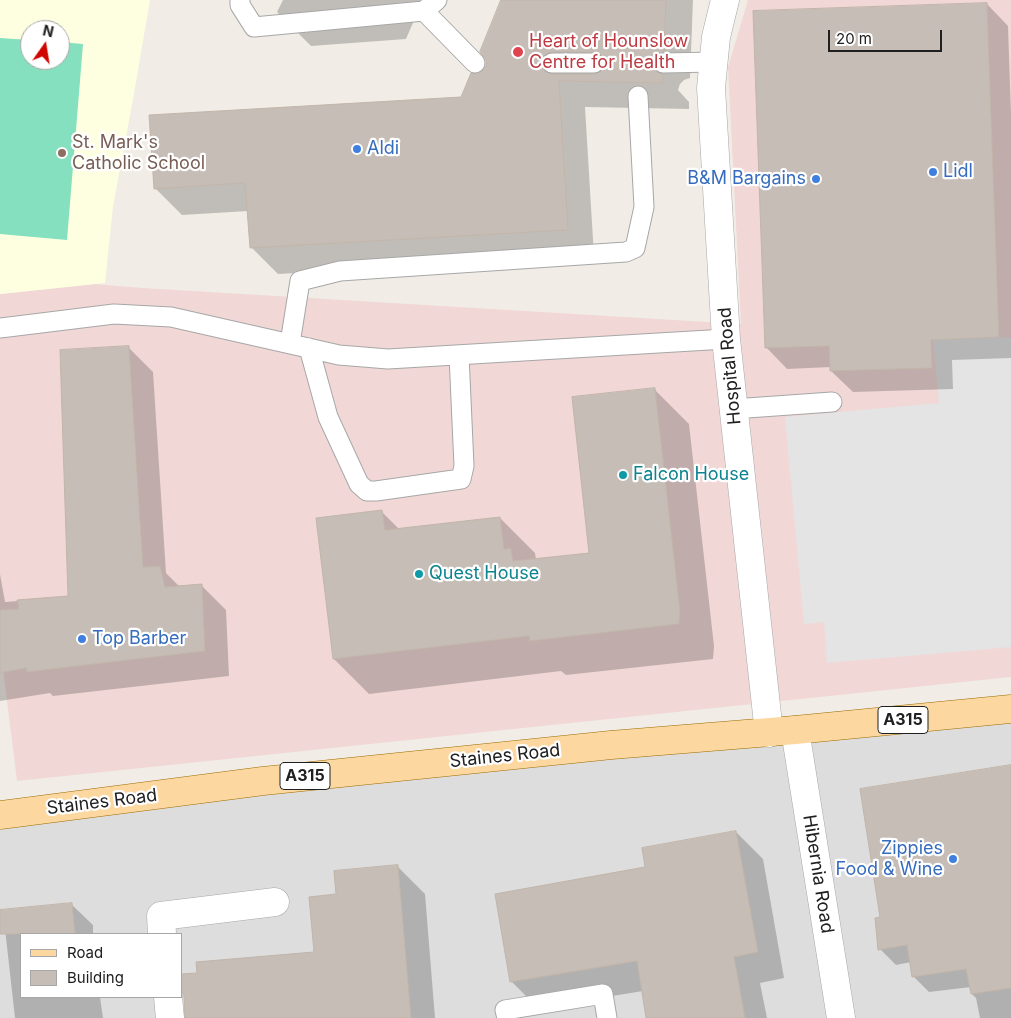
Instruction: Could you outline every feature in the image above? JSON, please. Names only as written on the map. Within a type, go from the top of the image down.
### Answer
[{"type":"main road","name":"Staines Road","points":[[0,815],[263,780],[611,745],[782,732],[1011,709]]},
{"type":"street","name":"Hospital Road","points":[[725,0],[716,37],[711,88],[726,339],[733,409],[782,732]]},
{"type":"street","name":"Hibernia Road","points":[[782,732],[841,1018]]},
{"type":"street","points":[[162,933],[161,916],[275,902]]},
{"type":"street","points":[[168,998],[170,1018]]},
{"type":"lane","points":[[240,0],[240,5],[254,27],[430,5],[475,64]]},
{"type":"lane","points":[[664,63],[714,62]]},
{"type":"lane","points":[[552,63],[594,63]]},
{"type":"lane","points":[[290,343],[300,281],[340,270],[626,252],[635,248],[644,207],[638,96]]},
{"type":"lane","points":[[0,328],[114,314],[161,316],[339,355],[388,359],[726,339]]},
{"type":"lane","points":[[309,348],[328,417],[359,484],[367,490],[376,491],[461,479],[464,466],[458,355]]},
{"type":"lane","points":[[733,409],[832,402]]},
{"type":"lane","points":[[507,1018],[506,1010],[603,994],[607,1018]]},
{"type":"shaded area","name":"St. Mark's Catholic School","points":[[0,0],[150,0],[113,206],[105,283],[0,294]]},
{"type":"shaded area","points":[[748,0],[1011,0],[1011,677],[17,781],[0,645],[0,294],[94,284],[741,324],[728,67]]},
{"type":"shaded area","points":[[1011,338],[1011,647],[827,663],[824,622],[804,624],[785,417],[939,403],[933,340]]},
{"type":"shaded area","points":[[1011,709],[1011,1018],[0,1018],[0,830],[263,781]]},
{"type":"green space","points":[[0,38],[20,39],[20,70],[70,70],[70,43],[83,44],[67,240],[0,234]]},
{"type":"building","name":"Aldi","points":[[501,0],[666,0],[664,52],[653,57],[652,63],[658,73],[663,74],[663,83],[559,81],[568,230],[250,248],[245,183],[154,189],[149,115],[461,97],[471,73],[478,74],[486,66],[486,60],[480,52]],"holes":[[[552,52],[594,52],[600,54],[605,63],[603,69],[594,74],[552,74],[546,72],[541,63],[543,57]]]},
{"type":"building","points":[[987,3],[999,337],[931,340],[932,368],[830,371],[829,346],[765,348],[753,11]]},
{"type":"building","points":[[129,346],[143,567],[160,566],[165,587],[202,584],[205,651],[27,672],[26,668],[0,673],[0,610],[19,609],[17,600],[68,596],[60,350]]},
{"type":"building","points":[[655,388],[680,611],[679,624],[530,641],[529,636],[333,659],[316,518],[382,510],[385,530],[500,517],[504,549],[511,548],[513,561],[589,553],[572,397]]},
{"type":"building","points":[[1011,765],[1011,988],[971,994],[966,969],[912,977],[907,945],[878,950],[875,918],[880,917],[860,789]]},
{"type":"building","points":[[736,831],[758,952],[734,957],[745,1018],[646,1018],[637,961],[510,982],[495,894],[645,867],[642,848]]},
{"type":"building","points":[[398,865],[411,1018],[185,1018],[182,974],[197,973],[196,962],[314,952],[309,897],[336,894],[334,871]]},
{"type":"building","points":[[72,903],[75,933],[0,934],[0,910]]},
{"type":"place","name":"Heart of Hounslow Centre for Health","points":[[518,52]]},
{"type":"place","name":"Aldi","points":[[357,149]]},
{"type":"place","name":"St. Mark's Catholic School","points":[[62,153]]},
{"type":"place","name":"Lidl","points":[[933,172]]},
{"type":"place","name":"B&M Bargains","points":[[816,179]]},
{"type":"place","name":"Falcon House","points":[[623,475]]},
{"type":"place","name":"Quest House","points":[[419,574]]},
{"type":"place","name":"Top Barber","points":[[82,639]]},
{"type":"place","name":"Zippies Food & Wine","points":[[953,859]]}]
